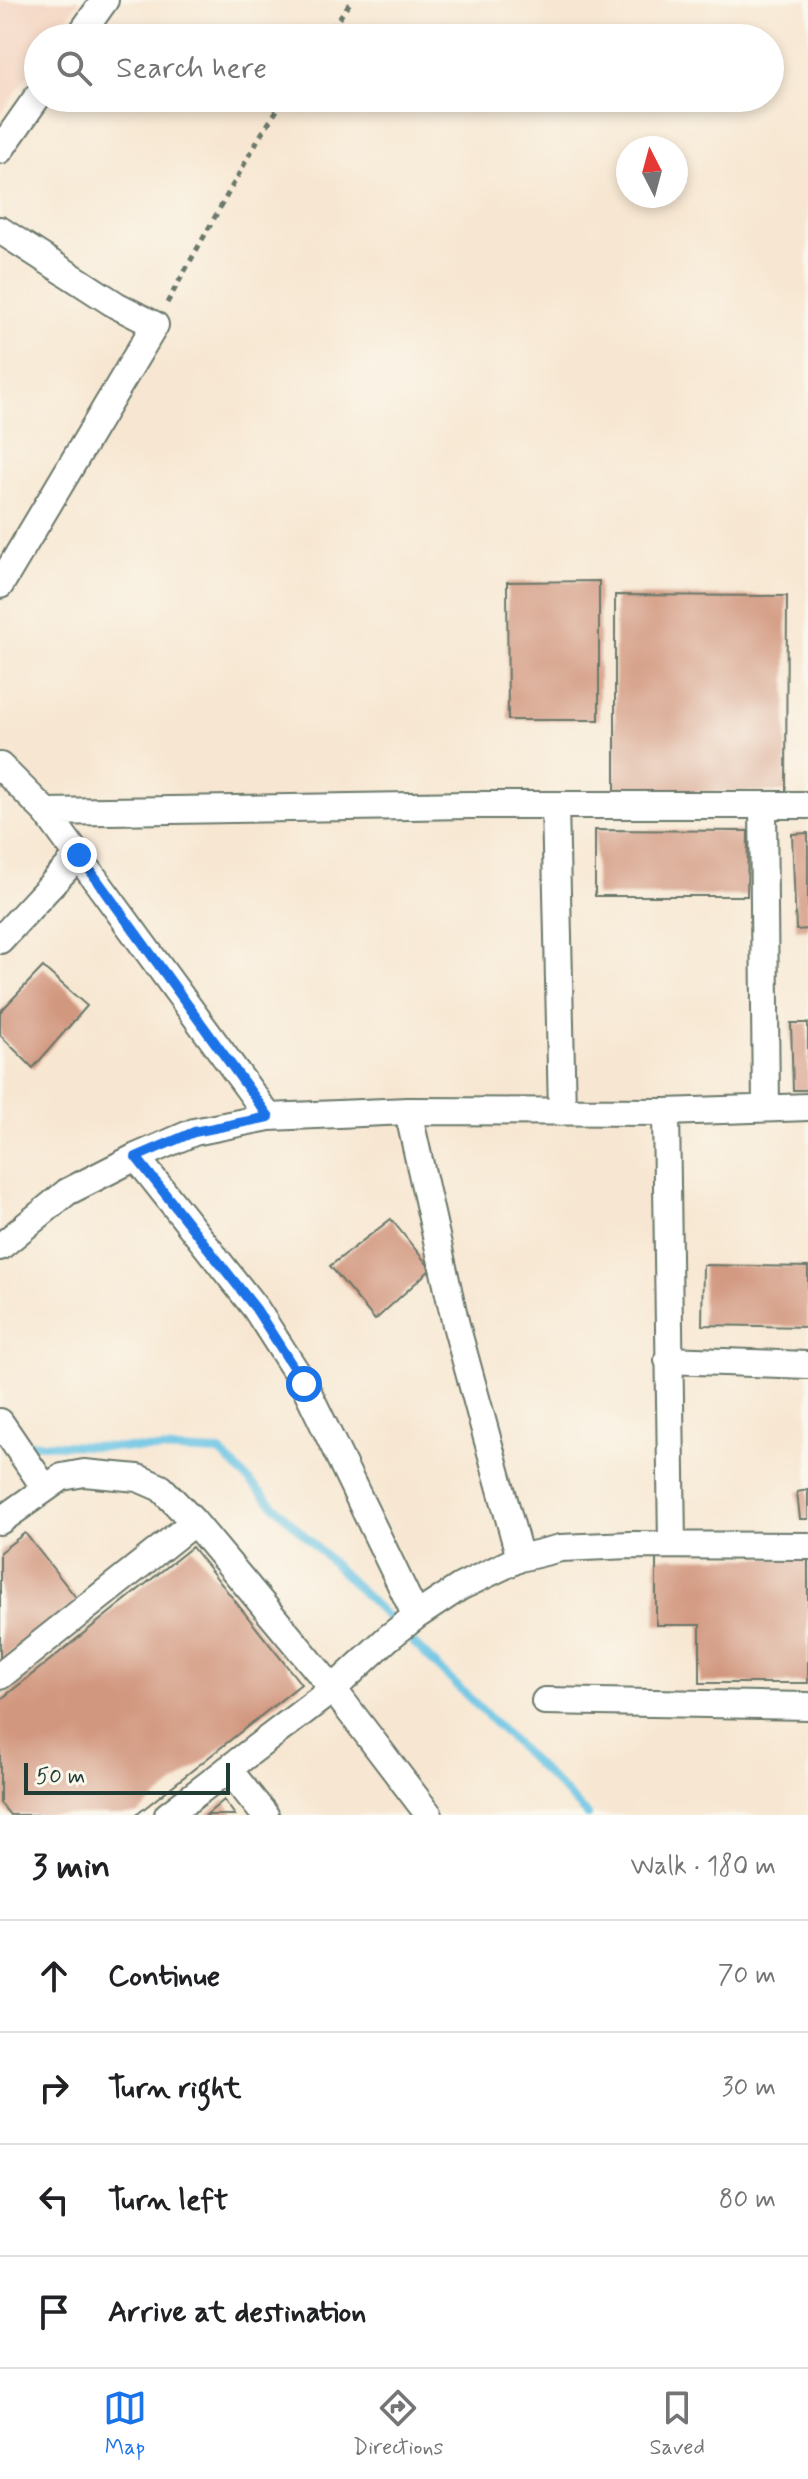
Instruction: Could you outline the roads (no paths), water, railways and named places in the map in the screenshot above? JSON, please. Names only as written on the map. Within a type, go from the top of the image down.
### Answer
[{"type":"street","points":[[88,24],[105,0]]},
{"type":"street","points":[[0,150],[27,112]]},
{"type":"street","points":[[0,230],[116,305],[155,325],[0,585]]},
{"type":"street","points":[[0,766],[46,812],[79,855],[269,1117]]},
{"type":"street","points":[[555,805],[562,1112]]},
{"type":"street","points":[[763,805],[766,1107]]},
{"type":"street","points":[[46,812],[808,805]]},
{"type":"street","points":[[0,940],[79,855]]},
{"type":"street","points":[[0,1247],[67,1192],[136,1157],[194,1132],[269,1117],[408,1111],[666,1112],[808,1107]]},
{"type":"street","points":[[408,1111],[456,1325],[520,1558]]},
{"type":"street","points":[[666,1112],[672,1545]]},
{"type":"street","points":[[136,1157],[256,1309],[304,1384],[416,1616]]},
{"type":"street","points":[[668,1360],[808,1365]]},
{"type":"street","points":[[0,1422],[45,1488]]},
{"type":"street","points":[[0,1521],[62,1477],[84,1473],[138,1478],[161,1488],[194,1522],[333,1689],[429,1815]]},
{"type":"street","points":[[0,1676],[194,1522]]},
{"type":"street","points":[[168,1815],[333,1689],[416,1616],[460,1587],[520,1558],[561,1548],[808,1546]]},
{"type":"street","points":[[545,1701],[808,1706]]},
{"type":"street","points":[[228,1769],[265,1815]]},
{"type":"waterway","points":[[21,1443],[220,1452],[588,1815]]}]
